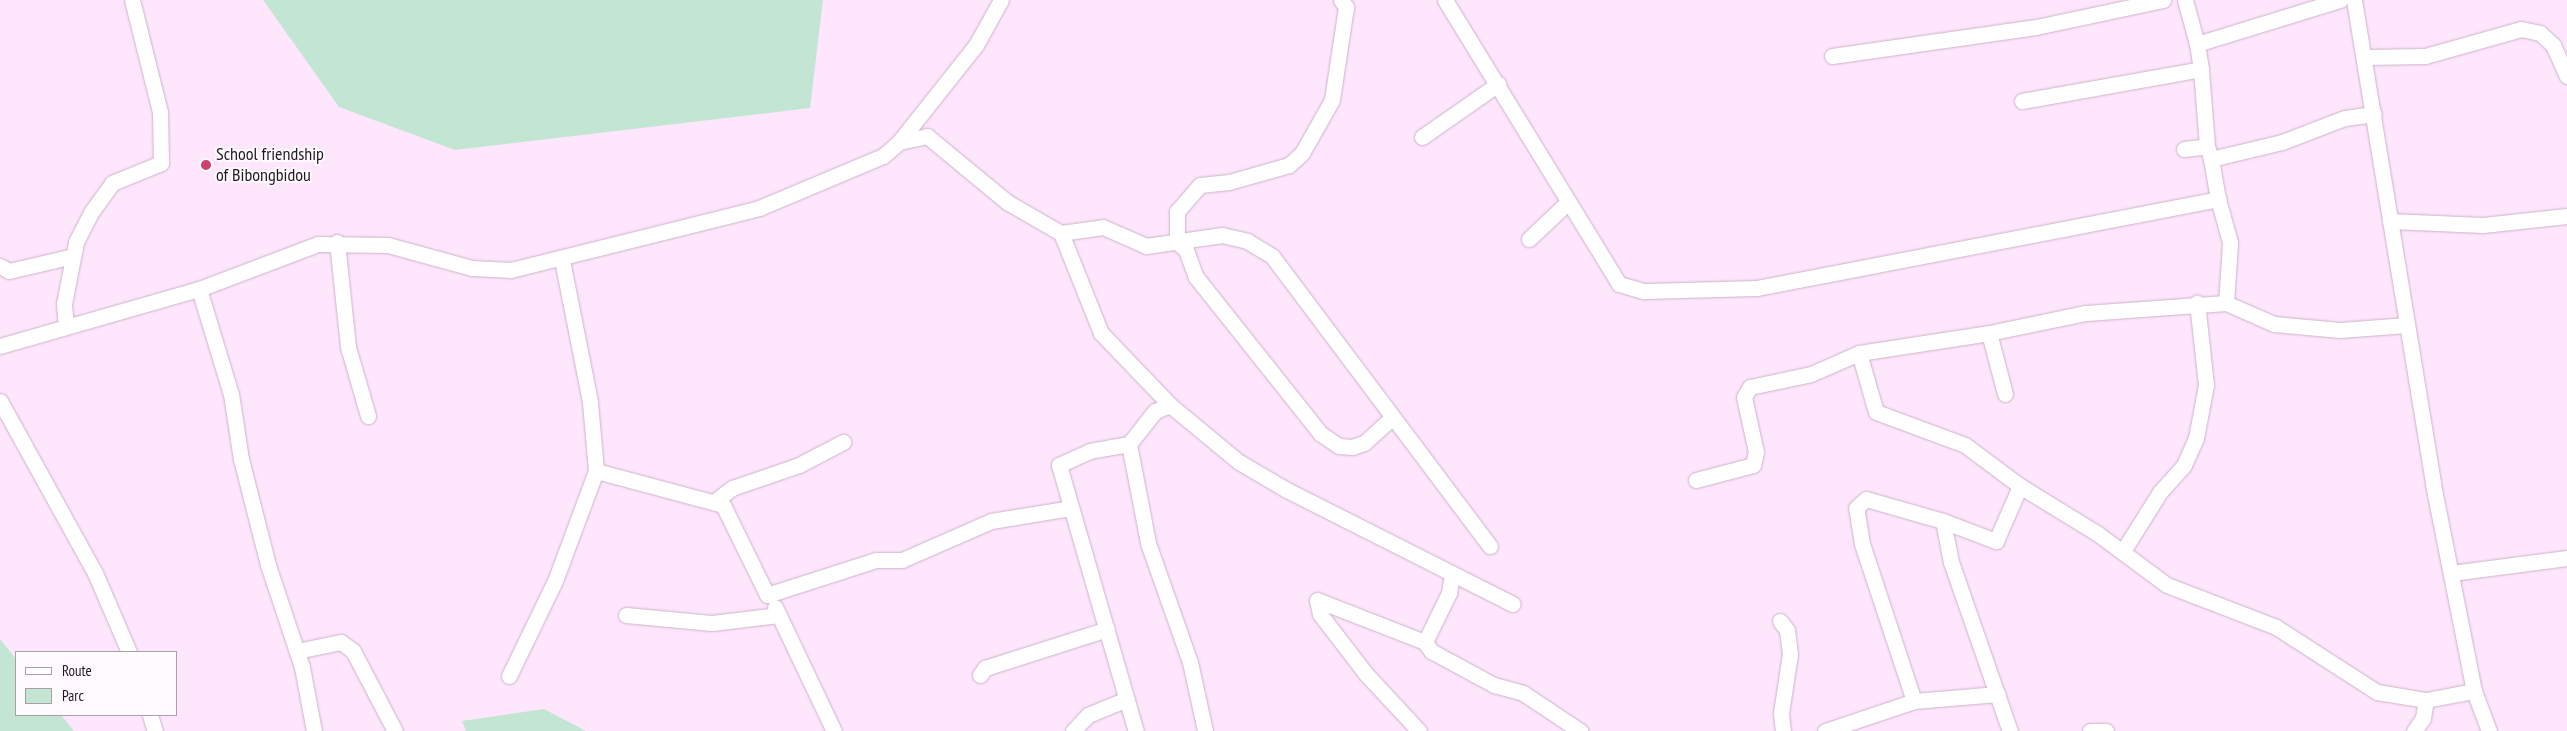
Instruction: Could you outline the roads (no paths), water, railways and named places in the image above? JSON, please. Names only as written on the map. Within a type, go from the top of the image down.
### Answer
[{"type":"street","points":[[66,327],[64,304],[76,242],[112,184],[161,163],[160,112],[132,0]]},
{"type":"street","points":[[0,346],[200,289],[297,250],[337,242],[415,249],[489,271],[562,260],[760,208],[883,156],[899,142],[976,45],[1001,0]]},
{"type":"street","points":[[1341,0],[1346,7],[1332,100],[1302,153],[1289,165],[1229,182],[1200,184],[1177,211],[1177,242],[1186,250],[1196,277],[1322,434],[1339,446],[1352,447],[1364,443],[1391,419]]},
{"type":"street","points":[[1445,0],[1498,84],[1567,204],[1620,284],[1644,291],[1713,292],[1757,288],[2218,199]]},
{"type":"street","points":[[1832,56],[2036,26],[2163,0]]},
{"type":"street","points":[[2185,0],[2197,44],[2201,69],[2209,152],[2218,199],[2230,242],[2226,303]]},
{"type":"street","points":[[2197,44],[2340,0]]},
{"type":"street","points":[[2354,0],[2366,57],[2390,221],[2450,572],[2474,691],[2489,731]]},
{"type":"street","points":[[2366,57],[2425,56],[2521,29],[2540,33],[2552,45],[2567,76]]},
{"type":"street","points":[[2022,101],[2201,69]]},
{"type":"street","points":[[1422,137],[1498,84]]},
{"type":"street","points":[[2184,150],[2209,152],[2282,142],[2345,118],[2374,114]]},
{"type":"street","points":[[899,142],[927,136],[1007,202],[1061,233],[1104,227],[1146,246],[1222,235],[1247,241],[1272,256],[1391,419],[1490,546]]},
{"type":"street","points":[[1529,240],[1567,204]]},
{"type":"street","points":[[2390,221],[2482,226],[2567,216]]},
{"type":"street","points":[[1061,233],[1101,333],[1170,406],[1239,462],[1513,604]]},
{"type":"street","points":[[337,242],[348,347],[368,416]]},
{"type":"street","points":[[0,266],[9,271],[73,256]]},
{"type":"street","points":[[509,676],[555,581],[596,471],[590,402],[562,260]]},
{"type":"street","points":[[200,289],[231,394],[241,459],[268,565],[297,651],[314,731]]},
{"type":"street","points":[[1696,480],[1746,470],[1753,465],[1756,452],[1744,397],[1750,387],[1811,374],[1860,354],[2086,313],[2197,302],[2226,303],[2274,324],[2340,330],[2407,325]]},
{"type":"street","points":[[2123,551],[2160,492],[2184,465],[2196,438],[2206,385],[2197,302]]},
{"type":"street","points":[[1989,332],[2005,394]]},
{"type":"street","points":[[1860,354],[1876,412],[1965,445],[2020,486],[2123,551],[2167,585],[2276,627],[2377,692],[2426,700],[2474,691]]},
{"type":"street","points":[[0,401],[95,573],[129,651]]},
{"type":"street","points":[[1136,731],[1059,465],[1090,451],[1129,444],[1155,411],[1170,406]]},
{"type":"street","points":[[714,502],[732,488],[799,465],[843,442]]},
{"type":"street","points":[[1129,444],[1148,542],[1190,662],[1205,731]]},
{"type":"street","points":[[596,471],[714,502],[729,512],[834,731]]},
{"type":"street","points":[[1914,701],[1880,609],[1856,508],[1866,499],[1943,521],[1996,541],[2020,486]]},
{"type":"street","points":[[768,595],[876,560],[902,560],[990,521],[1070,508]]},
{"type":"street","points":[[1943,521],[1952,562],[2010,731]]},
{"type":"street","points":[[2450,572],[2567,558]]},
{"type":"street","points":[[1425,642],[1449,593],[1452,574]]},
{"type":"street","points":[[1419,731],[1366,674],[1320,614],[1317,600],[1425,642],[1431,651],[1494,685],[1523,693],[1580,731]]},
{"type":"street","points":[[626,615],[712,623],[779,615]]},
{"type":"street","points":[[1780,621],[1788,630],[1790,654],[1781,713],[1783,731]]},
{"type":"street","points":[[980,674],[985,668],[1107,629]]},
{"type":"street","points":[[297,651],[341,642],[353,651],[395,731]]},
{"type":"street","points":[[1825,731],[1914,701],[1998,694]]},
{"type":"street","points":[[1073,731],[1088,715],[1127,699]]},
{"type":"street","points":[[2414,731],[2423,718],[2426,700]]},
{"type":"street","points":[[150,716],[155,731]]},
{"type":"street","points":[[2090,731],[2106,731]]},
{"type":"place","name":"School friendship of Bibongbidou","points":[[206,165]]}]
